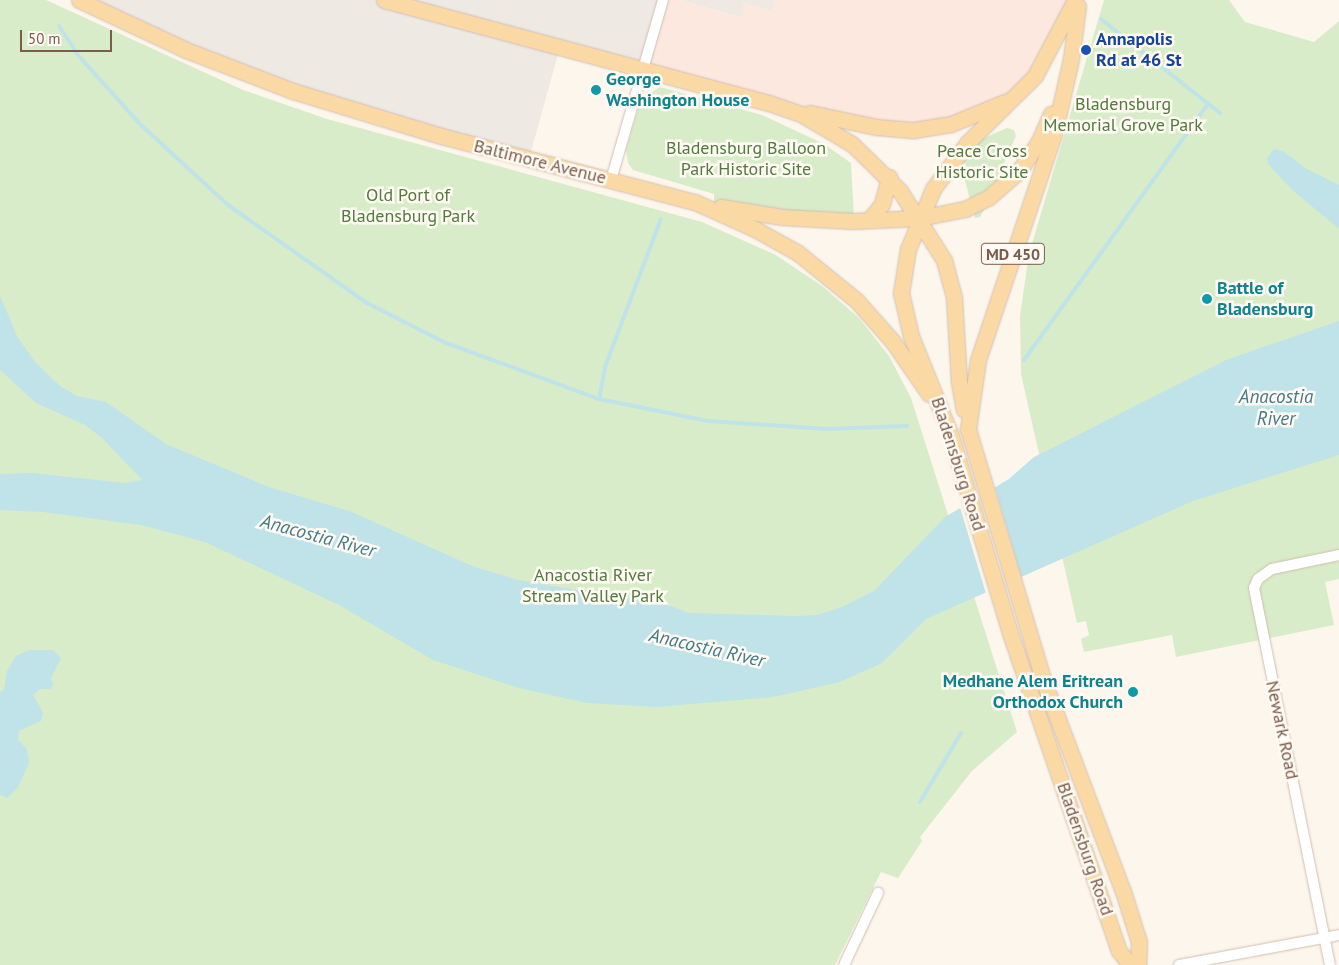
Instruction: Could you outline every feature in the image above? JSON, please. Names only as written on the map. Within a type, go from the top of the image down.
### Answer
[{"type":"main road","name":"Baltimore Avenue","points":[[79,0],[186,50],[293,91],[441,136],[695,202],[783,244],[843,289],[882,328],[942,411]]},
{"type":"main road","points":[[384,0],[788,110],[876,127],[914,130],[950,124],[1016,98]]},
{"type":"main road","name":"Bladensburg Road","points":[[1077,0],[1072,59],[1064,80],[1052,140],[978,360],[968,429],[1019,601],[1056,715],[1123,891],[1139,942],[1138,965]]},
{"type":"main road","name":"Bladensburg Road","points":[[1077,0],[1047,57],[1016,98],[957,155],[934,189],[919,218],[905,259],[902,292],[911,336],[942,411],[959,460],[1003,607],[1119,951],[1130,965]]},
{"type":"main road","points":[[695,202],[782,217],[869,220],[919,218],[977,204],[1010,181],[1038,143],[1064,80]]},
{"type":"main road","points":[[788,110],[839,134],[889,177],[919,218],[937,247],[952,283],[956,314],[959,382],[968,429]]},
{"type":"main road","points":[[869,220],[882,204],[889,177]]},
{"type":"street","points":[[611,180],[663,0]]},
{"type":"street","name":"Newark Road","points":[[1330,965],[1254,588],[1258,579],[1272,569],[1339,554]]},
{"type":"street","points":[[844,965],[878,893]]},
{"type":"street","points":[[1179,965],[1339,935]]},
{"type":"shaded area","points":[[79,0],[663,0],[642,69],[560,47],[529,159],[363,113]]},
{"type":"shaded area","points":[[663,0],[680,0],[739,17],[744,3],[772,11],[774,0],[1068,0],[1025,86],[962,120],[890,129],[642,69]]},
{"type":"shaded area","points":[[680,0],[774,0],[772,11],[744,3],[740,17]]},
{"type":"green space","name":"Anacostia River Stream Valley Park","points":[[0,0],[46,0],[243,90],[327,119],[702,222],[776,255],[822,286],[859,318],[889,356],[911,398],[1017,732],[972,771],[920,837],[922,841],[898,878],[881,872],[835,965],[0,965]]},
{"type":"green space","name":"Bladensburg Memorial Grove Park","points":[[1104,0],[1229,0],[1245,22],[1314,42],[1339,21],[1339,579],[1325,582],[1334,625],[1176,657],[1172,635],[1084,652],[1081,639],[1089,635],[1086,621],[1077,623],[1021,374],[1020,316],[1029,254]]},
{"type":"green space","name":"Bladensburg Balloon Park Historic Site","points":[[660,87],[762,115],[824,144],[851,163],[854,218],[714,203],[714,194],[633,170],[628,163],[626,150],[641,99]]},
{"type":"green space","name":"Peace Cross Historic Site","points":[[1007,128],[1014,130],[1016,136],[984,210],[980,217],[975,218],[959,158],[964,147]]},
{"type":"water","points":[[1274,149],[1283,151],[1305,168],[1339,185],[1339,229],[1291,189],[1268,164],[1267,158]]},
{"type":"water","name":"Anacostia River","points":[[0,296],[18,338],[36,363],[60,386],[77,396],[106,402],[166,444],[269,487],[352,512],[472,566],[518,580],[671,606],[689,613],[795,616],[817,615],[842,607],[874,591],[945,517],[1009,479],[1034,457],[1226,360],[1339,321],[1339,455],[1193,501],[926,619],[882,663],[840,682],[773,697],[656,707],[587,703],[519,688],[433,660],[339,605],[205,542],[141,525],[43,512],[0,510],[0,474],[33,473],[125,483],[142,480],[102,438],[85,425],[36,403],[0,370]]},
{"type":"water","points":[[29,650],[53,650],[61,658],[51,678],[53,684],[51,689],[40,689],[33,695],[43,713],[41,721],[19,731],[18,740],[27,749],[29,763],[18,787],[7,798],[0,795],[0,692],[4,690],[7,671],[16,656]]},
{"type":"pier","points":[[994,484],[1022,580],[987,597],[959,504]]},
{"type":"waterway","points":[[1101,19],[1220,113]]},
{"type":"waterway","points":[[59,26],[77,54],[141,125],[228,205],[367,303],[446,343],[599,399],[708,421],[828,429],[907,426]]},
{"type":"waterway","points":[[1024,360],[1208,104]]},
{"type":"waterway","points":[[599,399],[605,367],[661,219]]},
{"type":"waterway","points":[[920,802],[961,733]]},
{"type":"place","name":"Annapolis Rd at 46 St","points":[[1086,50]]},
{"type":"place","name":"George Washington House","points":[[596,90]]},
{"type":"place","name":"Battle of Bladensburg","points":[[1207,299]]},
{"type":"place","name":"Medhane Alem Eritrean Orthodox Church","points":[[1133,692]]},
{"type":"park label","name":"Old Port of Bladensburg Park","points":[[408,206]]}]
